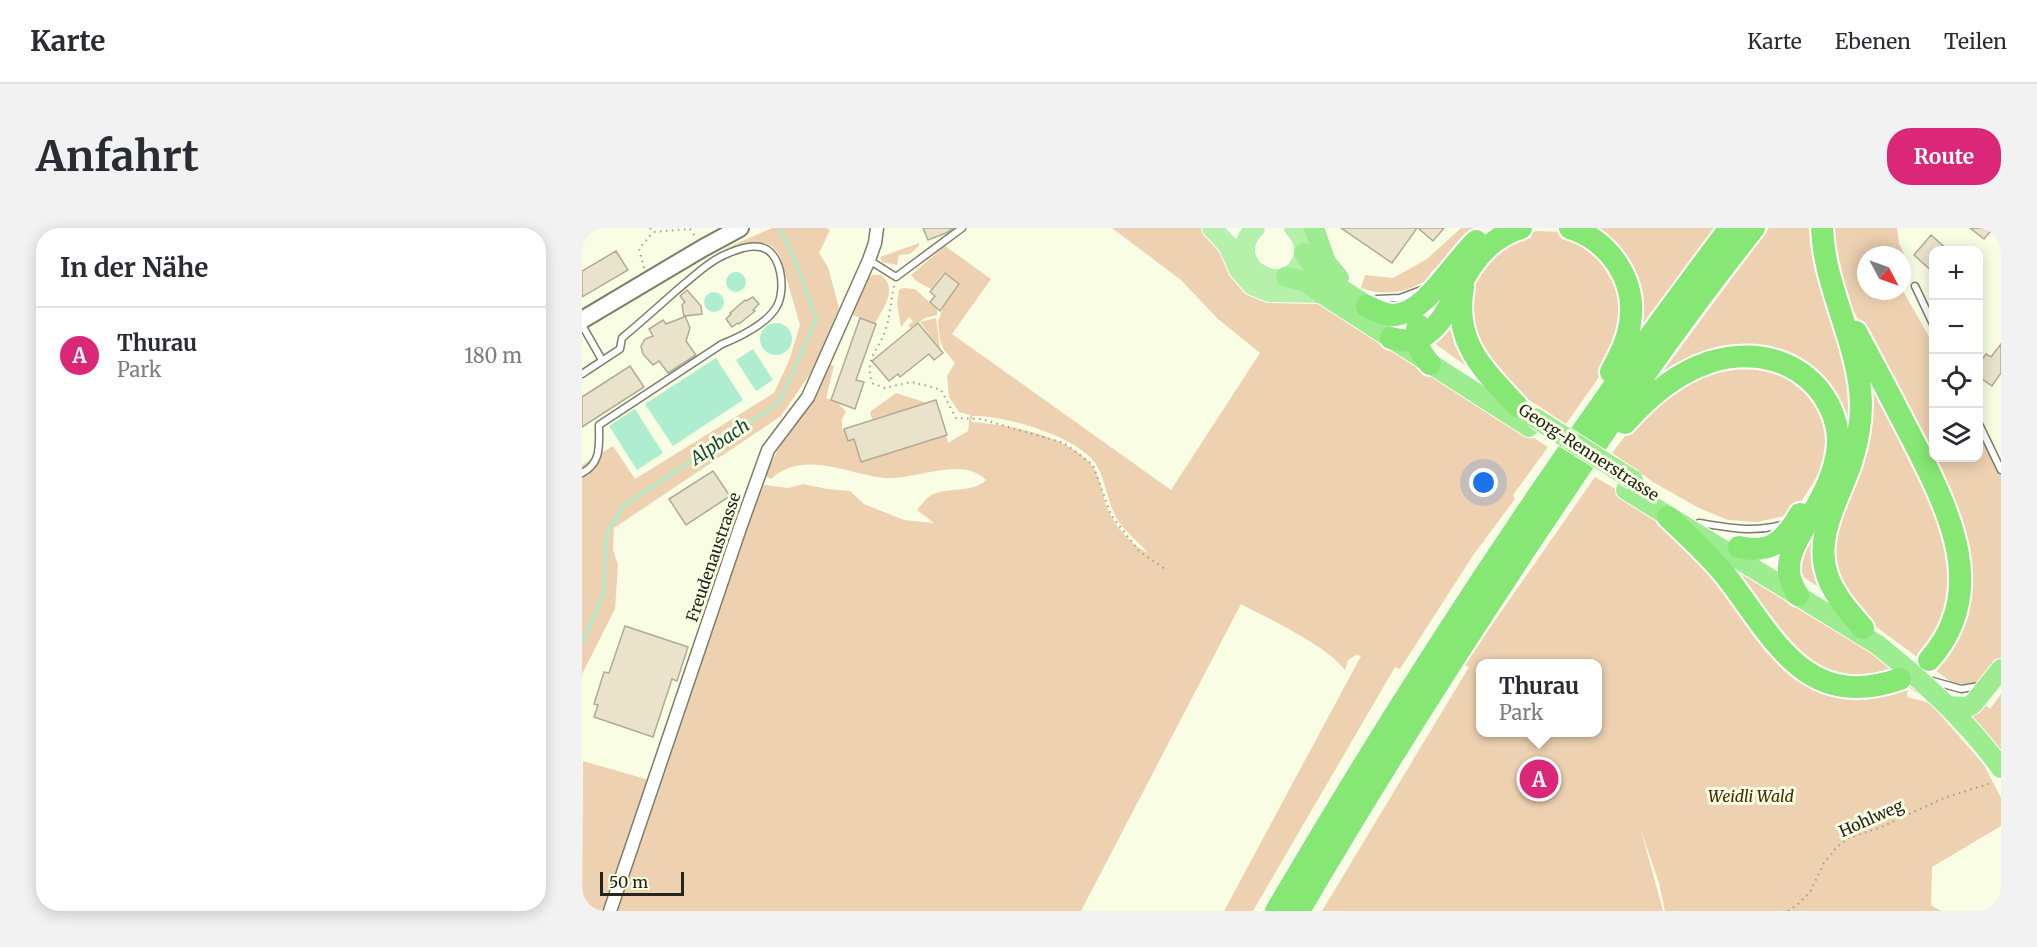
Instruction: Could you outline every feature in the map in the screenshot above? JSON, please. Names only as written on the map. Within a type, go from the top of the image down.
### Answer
[{"type":"highway","points":[[1314,228],[1326,262],[1340,279],[1344,292]]},
{"type":"highway","points":[[1367,306],[1392,316],[1410,312],[1441,281],[1465,251],[1493,228]]},
{"type":"highway","points":[[1391,338],[1416,339],[1427,334],[1439,323],[1475,261],[1502,236],[1521,228]]},
{"type":"highway","points":[[1565,457],[1619,357],[1628,336],[1631,309],[1628,285],[1615,259],[1598,242],[1570,228]]},
{"type":"highway","points":[[1276,911],[1427,665],[1565,457],[1639,351],[1730,228]]},
{"type":"highway","points":[[1299,911],[1410,728],[1564,491],[1655,361],[1754,228]]},
{"type":"highway","points":[[1822,228],[1827,269],[1858,375],[1861,417],[1852,458],[1827,524],[1823,555],[1829,581],[1837,596],[1856,620]]},
{"type":"highway","name":"Georg-Rennerstrasse","points":[[1304,253],[1318,273],[1527,417],[1630,485],[1789,575],[1827,600],[1839,611],[1856,620],[1878,645]]},
{"type":"highway","points":[[1465,276],[1460,303],[1464,335],[1474,357],[1527,417]]},
{"type":"highway","name":"Georg-Rennerstrasse","points":[[1286,277],[1303,280],[1316,293],[1430,364],[1527,417]]},
{"type":"highway","points":[[1430,364],[1418,348],[1416,339],[1419,322],[1441,281]]},
{"type":"highway","points":[[1668,517],[1714,563],[1775,644],[1802,669],[1832,683],[1852,687],[1884,685],[1915,671],[1945,639],[1954,620],[1959,596],[1960,573],[1956,539],[1935,483],[1835,291]]},
{"type":"highway","points":[[1564,491],[1585,478],[1620,430],[1653,395],[1679,376],[1717,360],[1738,356],[1762,357],[1785,364],[1800,372],[1817,387],[1830,407],[1836,427],[1837,456],[1828,485],[1790,558],[1789,575],[1798,596]]},
{"type":"highway","points":[[1739,547],[1751,550],[1768,548],[1783,537],[1821,481],[1832,471]]},
{"type":"highway","name":"Georg-Rennerstrasse","points":[[1630,485],[1668,517],[1878,645],[1915,671],[1949,706],[1996,775]]},
{"type":"highway","points":[[1949,706],[1966,707],[1973,704],[1997,674]]},
{"type":"main road","points":[[582,320],[724,235],[740,228]]},
{"type":"main road","points":[[1212,228],[1228,245],[1239,270],[1252,285],[1269,292],[1316,293]]},
{"type":"main road","points":[[1225,228],[1239,241],[1251,266],[1270,279],[1286,277],[1298,268],[1304,253],[1302,239],[1294,228]]},
{"type":"main road","points":[[1245,252],[1253,228]]},
{"type":"street","name":"Freudenaustrasse","points":[[610,911],[768,450],[808,397],[869,260],[877,228]]},
{"type":"lane","points":[[869,260],[896,277],[962,228]]},
{"type":"lane","points":[[582,374],[620,349],[622,338],[702,269],[727,253],[761,247],[771,252],[777,261],[782,293],[776,308],[756,327],[722,344],[599,425],[597,459],[589,469],[582,473]]},
{"type":"lane","points":[[1914,286],[1929,316]]},
{"type":"lane","points":[[582,325],[602,360]]},
{"type":"lane","points":[[1983,432],[2001,470]]},
{"type":"lane","points":[[1699,523],[1754,530],[1797,519]]},
{"type":"lane","points":[[1915,671],[1961,689],[1974,688],[1997,674]]},
{"type":"path","points":[[650,228],[653,232]]},
{"type":"path","points":[[647,281],[639,249],[653,232],[690,229],[703,248]]},
{"type":"path","points":[[896,277],[885,330],[868,370],[872,383],[885,388],[911,382],[932,387],[941,390],[956,418],[981,419],[1064,443],[1093,465],[1112,515],[1139,551],[1165,569]]},
{"type":"path","name":"Hohlweg","points":[[1788,911],[1810,892],[1824,863],[1848,838],[1879,828],[1996,775]]},
{"type":"green space","points":[[772,228],[827,228],[830,230],[819,253],[828,267],[839,308],[813,370],[781,416],[614,528],[613,550],[618,565],[615,609],[582,674],[582,465],[613,446],[635,479],[774,393],[789,361],[800,325],[780,256],[773,247],[764,243],[724,249]]},
{"type":"green space","points":[[1112,228],[1206,228],[1297,296],[1329,308],[1548,447],[1513,495],[1515,499],[1474,554],[1400,669],[1395,667],[1253,911],[1224,911],[1361,656],[1356,655],[1348,660],[1345,670],[1337,661],[1312,643],[1241,604],[1081,911],[617,911],[760,486],[788,488],[803,484],[850,491],[864,504],[904,520],[934,523],[917,510],[928,497],[944,491],[974,487],[986,480],[976,473],[964,470],[951,469],[884,478],[811,464],[783,470],[771,479],[764,475],[781,445],[806,411],[829,364],[834,366],[826,398],[838,403],[846,412],[842,419],[842,430],[845,429],[854,439],[860,461],[946,435],[948,443],[968,431],[970,415],[959,412],[949,397],[947,376],[955,363],[944,350],[940,340],[938,322],[945,302],[959,284],[944,272],[931,289],[916,281],[911,275],[945,246],[991,279],[952,334],[1171,490],[1260,353],[1218,319],[1181,280]],"holes":[[[973,416],[1003,419],[1039,429],[1073,444],[1086,453],[1099,469],[1117,519],[1148,553],[1130,541],[1115,522],[1106,505],[1096,472],[1083,456],[1070,447],[1037,434],[971,422]]]},
{"type":"green space","points":[[1461,228],[1478,228],[1468,234],[1430,274],[1429,279],[1396,292],[1370,291],[1361,288],[1365,275],[1393,278],[1427,259]]},
{"type":"green space","points":[[1583,228],[1715,228],[1635,337],[1636,307]]},
{"type":"green space","points":[[1769,228],[1818,228],[1855,391],[1825,591],[1797,573],[1843,426],[1783,357],[1658,378]]},
{"type":"green space","points":[[1830,228],[1897,228],[1900,246],[1857,246],[1857,300],[1908,300],[1929,337],[1929,453],[1844,293]]},
{"type":"green space","points":[[1537,231],[1564,232],[1576,237],[1613,268],[1625,317],[1604,370],[1566,424],[1517,392],[1473,341],[1469,288],[1488,255]]},
{"type":"green space","points":[[919,243],[919,246],[910,254],[899,255],[897,265],[882,262],[880,257]]},
{"type":"green space","points":[[881,275],[889,287],[888,299],[875,324],[850,314],[867,278]]},
{"type":"green space","points":[[915,289],[937,309],[937,315],[925,318],[911,328],[908,326],[913,321],[909,317],[901,327],[897,304],[899,290]]},
{"type":"green space","points":[[1451,310],[1476,373],[1430,340]]},
{"type":"green space","points":[[936,318],[940,349],[920,322]]},
{"type":"green space","points":[[1861,361],[1920,460],[1966,601],[1932,462],[1983,462],[1983,441],[2001,475],[2001,658],[1990,673],[1976,683],[1954,684],[1879,629],[1852,605],[1829,554]]},
{"type":"green space","points":[[1759,363],[1813,391],[1830,428],[1825,464],[1797,508],[1785,516],[1757,522],[1728,520],[1699,508],[1653,482],[1612,453],[1637,421],[1662,396],[1707,370]]},
{"type":"green space","points":[[896,393],[927,403],[872,419],[870,412]]},
{"type":"green space","name":"Weidli Wald","points":[[1595,477],[1626,495],[1696,553],[1799,676],[1877,683],[1810,669],[1702,544],[1880,657],[1929,699],[1908,686],[1907,697],[1930,703],[1984,765],[2001,798],[2001,826],[1932,867],[1931,905],[1941,911],[1665,911],[1659,883],[1641,830],[1663,911],[1322,911],[1469,667],[1464,665]]},
{"type":"green space","points":[[2001,694],[2001,752],[1968,715],[1982,702],[1990,709]]},
{"type":"green space","points":[[583,761],[649,780],[602,911],[582,911]]},
{"type":"shaded area","points":[[736,272],[743,275],[746,282],[743,289],[736,292],[729,289],[726,282],[729,275]]},
{"type":"shaded area","points":[[714,292],[721,295],[724,302],[721,309],[714,312],[707,309],[704,302],[707,295]]},
{"type":"shaded area","points":[[776,323],[787,328],[792,339],[787,350],[776,355],[765,350],[760,339],[765,328]]},
{"type":"shaded area","points":[[753,349],[773,380],[756,391],[736,360]]},
{"type":"shaded area","points":[[716,358],[743,400],[673,446],[645,404]]},
{"type":"shaded area","points":[[635,409],[663,453],[637,470],[609,426]]},
{"type":"building","points":[[923,228],[953,228],[928,240]]},
{"type":"building","points":[[1341,228],[1417,228],[1392,263]]},
{"type":"building","points":[[1418,228],[1444,228],[1433,241]]},
{"type":"building","points":[[1970,228],[1993,228],[1984,239]]},
{"type":"building","points":[[1931,235],[1943,246],[1929,246],[1929,268],[1914,255]]},
{"type":"building","points":[[616,251],[628,270],[582,297],[582,271]]},
{"type":"building","points":[[945,273],[959,284],[940,311],[930,302],[935,296],[930,292]]},
{"type":"building","points":[[687,290],[701,306],[702,314],[685,316],[690,328],[686,341],[696,355],[668,373],[659,361],[653,365],[643,354],[641,346],[645,339],[653,336],[649,329],[663,320],[666,324],[684,317],[682,305],[685,302],[680,296]]},
{"type":"building","points":[[753,297],[759,304],[753,310],[755,311],[732,327],[726,319],[730,313],[745,300]]},
{"type":"building","points":[[860,318],[876,324],[856,380],[864,382],[855,409],[831,400]]},
{"type":"building","points":[[918,323],[943,353],[934,360],[929,354],[900,377],[898,374],[889,381],[872,361]]},
{"type":"building","points":[[2001,344],[2001,373],[1992,386],[1983,380],[1983,358],[1986,354],[1991,357]]},
{"type":"building","points":[[630,366],[644,387],[582,427],[582,397]]},
{"type":"building","points":[[936,400],[947,435],[861,462],[854,439],[848,441],[844,429]]},
{"type":"building","points":[[713,471],[730,496],[686,525],[669,499]]},
{"type":"building","points":[[625,626],[688,647],[677,681],[672,679],[653,737],[594,717],[598,705],[594,704],[604,672],[609,673]]},
{"type":"waterway","name":"Alpbach","points":[[582,643],[603,596],[607,533],[623,506],[779,403],[816,320],[802,277],[780,228]]},
{"type":"place","name":"Thurau","points":[[1539,779]]}]
